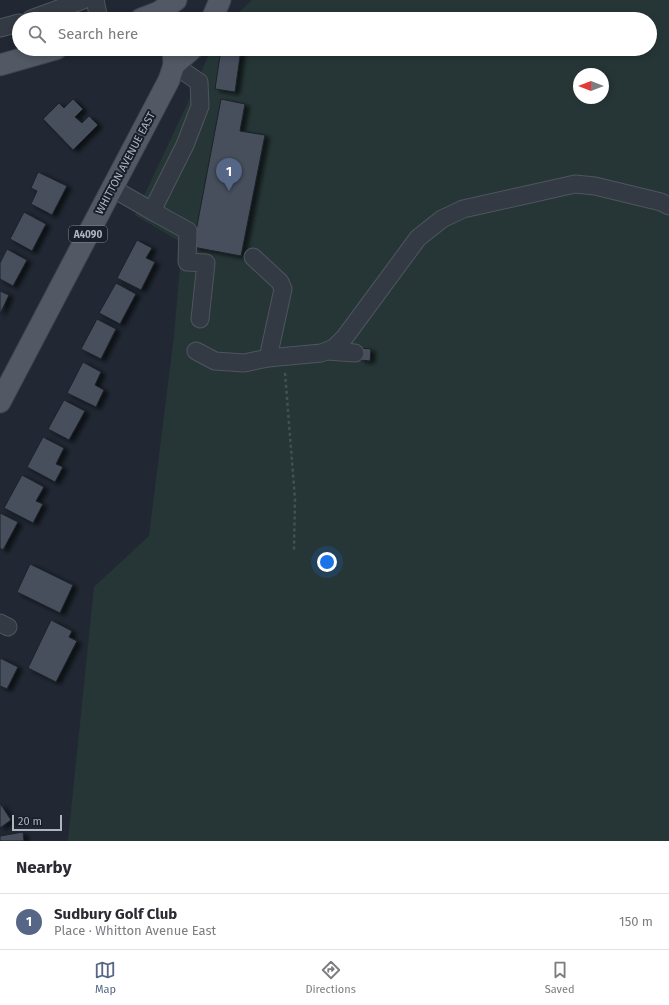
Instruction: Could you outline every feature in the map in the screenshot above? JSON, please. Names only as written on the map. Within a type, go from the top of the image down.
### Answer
[{"type":"main road","points":[[160,12],[176,0]]},
{"type":"main road","points":[[215,12],[220,0]]},
{"type":"main road","points":[[0,65],[32,56]]},
{"type":"main road","name":"WHITTON AVENUE EAST","points":[[0,402],[169,80],[174,57]]},
{"type":"lane","points":[[50,12],[83,0]]},
{"type":"lane","points":[[94,0],[97,12]]},
{"type":"lane","points":[[0,28],[12,25]]},
{"type":"lane","points":[[152,210],[185,145],[200,106],[199,82],[174,57]]},
{"type":"lane","points":[[196,351],[215,361],[244,363],[278,361],[320,353],[334,348],[345,338],[418,238],[442,218],[463,209],[575,184],[602,188],[661,202],[669,206]]},
{"type":"lane","points":[[112,188],[188,231],[187,262],[206,263],[200,319]]},
{"type":"lane","points":[[253,257],[280,282],[283,289],[278,361]]},
{"type":"lane","points":[[327,351],[355,353]]},
{"type":"path","points":[[278,361],[295,499],[294,550]]},
{"type":"shaded area","points":[[252,0],[669,0],[669,841],[68,841],[94,587],[149,536],[174,336],[182,243],[135,215],[208,56],[657,56],[657,12],[239,12]]},
{"type":"building","points":[[220,56],[240,56],[235,92],[215,89]]},
{"type":"building","points":[[73,99],[83,109],[75,117],[82,123],[89,116],[98,125],[73,150],[43,119],[59,103],[64,108]]},
{"type":"building","points":[[221,99],[245,104],[240,131],[265,135],[241,256],[193,247]]},
{"type":"building","points":[[38,172],[67,186],[52,215],[31,204],[37,191],[31,188]]},
{"type":"building","points":[[24,212],[46,224],[32,251],[10,239]]},
{"type":"building","points":[[137,240],[152,248],[146,258],[155,262],[141,290],[117,278]]},
{"type":"building","points":[[7,249],[27,260],[13,286],[0,279],[0,263]]},
{"type":"building","points":[[116,283],[136,294],[120,324],[99,313]]},
{"type":"building","points":[[0,291],[9,295],[0,314]]},
{"type":"building","points":[[97,319],[116,329],[101,359],[81,349]]},
{"type":"building","points":[[361,348],[371,349],[370,361],[360,360]]},
{"type":"building","points":[[83,362],[101,372],[95,385],[104,390],[96,407],[67,393]]},
{"type":"building","points":[[64,400],[85,411],[69,440],[48,429]]},
{"type":"building","points":[[43,437],[64,448],[56,464],[63,467],[55,482],[27,467]]},
{"type":"building","points":[[22,475],[44,487],[36,501],[43,504],[33,523],[4,508]]},
{"type":"building","points":[[0,513],[18,522],[3,550],[0,548]]},
{"type":"building","points":[[30,564],[73,585],[60,613],[17,592]]},
{"type":"building","points":[[51,620],[72,631],[69,637],[77,641],[56,682],[28,668]]},
{"type":"building","points":[[0,658],[18,667],[7,689],[0,686]]},
{"type":"building","points":[[0,803],[11,820],[0,828]]},
{"type":"building","points":[[23,832],[24,841],[0,841],[0,836]]},
{"type":"place","name":"Sudbury Golf Club","points":[[229,191]]}]
